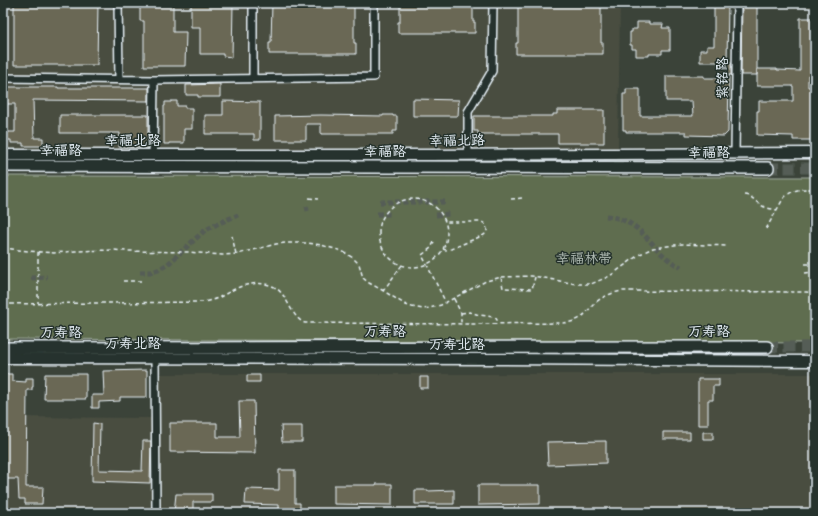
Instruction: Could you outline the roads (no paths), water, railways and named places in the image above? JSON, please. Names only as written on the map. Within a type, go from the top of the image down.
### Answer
[{"type":"main road","name":"幸福北路","points":[[3,155],[468,155],[815,152]]},
{"type":"main road","name":"幸福路","points":[[3,166],[768,168]]},
{"type":"main road","name":"万寿路","points":[[3,348],[767,347]]},
{"type":"main road","name":"万寿北路","points":[[3,358],[815,361]]},
{"type":"street","points":[[118,3],[119,79]]},
{"type":"street","points":[[253,3],[253,79]]},
{"type":"street","points":[[3,78],[154,80],[374,78],[374,3]]},
{"type":"street","points":[[468,155],[468,112],[492,71],[493,3]]},
{"type":"street","name":"紫铭路","points":[[736,153],[737,3]]},
{"type":"street","points":[[153,155],[154,80]]},
{"type":"street","points":[[155,358],[156,513]]},
{"type":"tunnel","points":[[768,168],[815,168]]},
{"type":"tunnel","points":[[380,202],[445,202]]},
{"type":"tunnel","points":[[305,209],[309,208]]},
{"type":"tunnel","points":[[377,214],[391,214]]},
{"type":"tunnel","points":[[436,215],[449,214]]},
{"type":"tunnel","points":[[140,272],[151,272],[158,270],[168,264],[204,231],[238,215]]},
{"type":"tunnel","points":[[606,216],[619,219],[639,230],[662,254],[681,267]]},
{"type":"tunnel","points":[[31,278],[47,277]]},
{"type":"tunnel","points":[[767,347],[815,347]]},
{"type":"park label","name":"幸福林带","points":[[584,259]]}]
